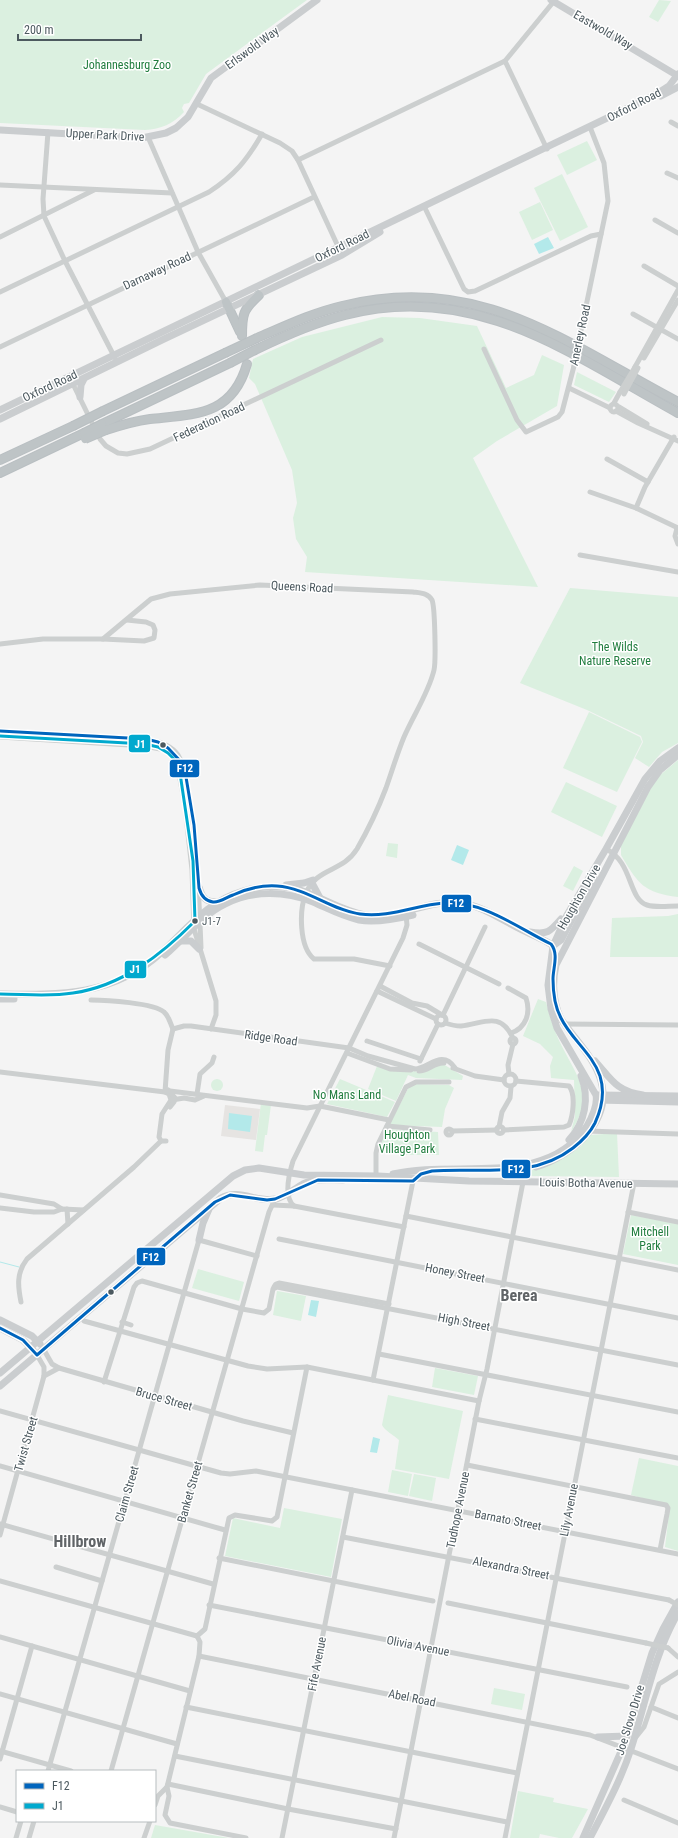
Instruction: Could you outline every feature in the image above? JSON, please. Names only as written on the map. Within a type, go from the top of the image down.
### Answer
[{"type":"highway","points":[[228,305],[242,337],[242,319],[244,312],[259,295]]},
{"type":"highway","points":[[2,459],[257,338],[321,312],[362,301],[402,297],[456,300],[491,308],[536,325],[678,402]]},
{"type":"highway","points":[[0,473],[104,427],[254,350],[310,325],[347,314],[399,307],[448,309],[489,317],[532,333],[678,413]]},
{"type":"highway","points":[[104,427],[196,414],[210,410],[219,406],[233,393],[242,378],[247,364]]},
{"type":"main road","name":"Erlswold Way","points":[[197,104],[211,78],[317,0]]},
{"type":"main road","name":"Eastwold Way","points":[[553,1],[678,74]]},
{"type":"main road","name":"Oxford Road","points":[[591,128],[661,92],[669,86],[678,74]]},
{"type":"main road","name":"Oxford Road","points":[[0,419],[74,385],[338,248],[678,87]]},
{"type":"main road","name":"Upper Park Drive","points":[[0,130],[148,138],[166,133],[176,128],[188,117],[197,104]]},
{"type":"main road","name":"Oxford Road","points":[[0,410],[113,356],[228,305],[259,295],[342,254],[425,207]]},
{"type":"main road","points":[[61,390],[70,391],[80,396],[81,384],[85,379]]},
{"type":"main road","name":"Houghton Drive","points":[[600,1098],[567,1047],[554,1019],[548,996],[551,957],[550,946],[645,779],[660,761],[678,748]]},
{"type":"main road","name":"Houghton Drive","points":[[600,1098],[598,1071],[564,1024],[556,1004],[554,984],[559,958],[652,780],[664,766],[678,755]]},
{"type":"main road","points":[[550,946],[560,941],[586,893],[606,869]]},
{"type":"main road","points":[[0,999],[73,998],[100,992],[135,976],[157,962],[194,929],[200,914],[216,902],[244,891],[304,884],[312,881],[320,899]]},
{"type":"main road","points":[[278,886],[320,899],[343,910],[364,915],[406,914],[438,908],[467,908],[550,946]]},
{"type":"main road","points":[[199,887],[204,898],[209,901],[216,902]]},
{"type":"main road","points":[[0,994],[70,994],[109,985],[151,961],[197,922],[216,910],[240,898],[269,893],[305,895],[341,915],[361,920],[382,921],[439,904],[462,903],[471,905],[524,931],[550,946],[555,953],[552,974],[554,984]]},
{"type":"main road","points":[[524,931],[539,934],[550,932],[574,903]]},
{"type":"main road","points":[[180,942],[191,941],[200,950]]},
{"type":"main road","points":[[561,1035],[561,1029],[564,1024]]},
{"type":"main road","points":[[571,1033],[617,1087],[628,1093],[643,1095]]},
{"type":"main road","points":[[548,1157],[576,1132],[586,1104],[584,1083],[567,1047]]},
{"type":"main road","points":[[600,1098],[643,1095],[678,1096]]},
{"type":"main road","points":[[600,1098],[678,1102]]},
{"type":"main road","points":[[417,1179],[426,1172],[438,1170],[509,1171],[534,1167],[564,1155],[575,1147],[587,1131],[600,1098]]},
{"type":"main road","points":[[379,1176],[424,1168],[512,1168],[533,1163],[548,1157],[567,1146],[587,1131]]},
{"type":"main road","name":"Louis Botha Avenue","points":[[0,1374],[30,1347],[234,1176],[245,1170],[259,1168],[289,1174],[379,1176],[417,1179]]},
{"type":"main road","name":"Louis Botha Avenue","points":[[274,1202],[306,1183],[318,1180],[417,1179],[678,1184]]},
{"type":"main road","points":[[0,1386],[221,1198],[229,1194],[265,1199],[274,1202]]},
{"type":"main road","points":[[199,1240],[203,1223],[211,1206]]},
{"type":"main road","points":[[0,1320],[28,1333],[38,1341],[44,1350]]},
{"type":"main road","points":[[0,1328],[23,1340],[37,1355]]},
{"type":"main road","name":"Joe Slovo Drive","points":[[630,1738],[652,1652],[663,1629],[678,1604]]},
{"type":"main road","name":"Joe Slovo Drive","points":[[583,1837],[605,1807],[627,1748],[656,1661],[664,1640],[678,1613]]},
{"type":"main road","points":[[598,1737],[630,1738]]},
{"type":"main road","name":"Joe Slovo Drive","points":[[583,1837],[627,1748]]},
{"type":"main road","points":[[595,1838],[603,1820],[605,1807]]},
{"type":"street","points":[[298,160],[505,61],[553,1]]},
{"type":"street","points":[[505,61],[547,149]]},
{"type":"street","points":[[197,104],[262,134],[285,146],[292,152],[298,160],[342,254]]},
{"type":"street","points":[[671,122],[678,126]]},
{"type":"street","name":"Anerley Road","points":[[484,349],[517,420],[525,431],[528,432],[560,415],[564,410],[574,366],[607,207],[606,177],[602,157],[591,128]]},
{"type":"street","points":[[48,132],[44,186],[44,216],[65,261],[117,363]]},
{"type":"street","points":[[0,292],[209,192],[231,177],[250,154],[262,134]]},
{"type":"street","points":[[148,138],[198,252],[228,305]]},
{"type":"street","points":[[668,173],[678,178]]},
{"type":"street","points":[[0,185],[172,193]]},
{"type":"street","points":[[0,237],[95,190]]},
{"type":"street","name":"Darnaway Road","points":[[0,347],[314,197]]},
{"type":"street","points":[[425,207],[464,289],[468,292],[475,291],[591,236],[601,234]]},
{"type":"street","points":[[655,220],[678,233]]},
{"type":"street","points":[[644,266],[678,286]]},
{"type":"street","points":[[615,407],[659,328],[678,290]]},
{"type":"street","points":[[659,328],[678,300]]},
{"type":"street","points":[[633,314],[678,339]]},
{"type":"street","name":"Federation Road","points":[[70,376],[102,442],[118,453],[130,454],[150,449],[381,340]]},
{"type":"street","points":[[569,388],[601,403],[615,407],[639,422],[675,440],[648,482],[639,498],[636,508]]},
{"type":"street","points":[[606,459],[648,482]]},
{"type":"street","points":[[590,492],[636,508],[678,528],[676,536],[678,544]]},
{"type":"street","points":[[580,555],[678,572]]},
{"type":"street","name":"Queens Road","points":[[103,639],[145,603],[156,597],[239,586],[260,585],[413,592],[426,595],[433,603],[434,669],[403,738],[380,804],[353,855],[345,863],[312,881]]},
{"type":"street","points":[[0,644],[43,639],[144,641],[154,638],[156,630],[153,625],[146,622],[127,620]]},
{"type":"street","points":[[0,731],[10,735]]},
{"type":"street","points":[[0,737],[10,735],[158,745],[174,751],[184,765],[198,866],[200,914]]},
{"type":"street","points":[[158,745],[169,754],[178,768],[185,806],[200,950]]},
{"type":"street","points":[[606,849],[614,852],[627,871],[640,902],[653,906],[678,906]]},
{"type":"street","points":[[192,866],[198,866]]},
{"type":"street","points":[[312,881],[305,895],[301,913],[301,928],[307,948],[314,960],[354,959],[390,966]]},
{"type":"street","points":[[294,1206],[289,1201],[288,1193],[289,1174],[295,1156],[390,966],[405,933],[407,925],[406,914]]},
{"type":"street","points":[[367,1041],[420,1061],[437,1022],[466,968],[485,927]]},
{"type":"street","points":[[194,929],[216,1001],[216,1015],[210,1029]]},
{"type":"street","points":[[419,944],[499,984]]},
{"type":"street","points":[[508,988],[526,998],[527,1007],[524,1025],[511,1033]]},
{"type":"street","points":[[378,989],[412,1003],[427,1006],[442,1015],[446,1019],[445,1023]]},
{"type":"street","points":[[378,989],[442,1025],[445,1023],[461,1026],[485,1020],[492,1020],[502,1024],[511,1033],[513,1038],[510,1042],[513,1044],[508,1065],[509,1074],[504,1080],[507,1086],[511,1086]]},
{"type":"street","points":[[91,1000],[112,1000],[157,1008],[167,1016],[173,1029],[168,1050],[166,1091],[173,1100]]},
{"type":"street","points":[[564,1024],[678,1024]]},
{"type":"street","name":"Ridge Road","points":[[173,1029],[184,1026],[210,1029],[348,1051],[415,1069],[422,1068],[439,1059],[449,1063],[455,1068],[475,1076],[504,1080]]},
{"type":"street","points":[[197,1094],[200,1074],[212,1063],[214,1057]]},
{"type":"street","points":[[0,1072],[307,1108],[320,1106],[389,1120]]},
{"type":"street","points":[[509,1074],[513,1075],[516,1081]]},
{"type":"street","points":[[500,1129],[502,1112],[510,1098],[511,1086],[515,1084],[516,1081]]},
{"type":"street","points":[[452,1131],[564,1127],[569,1125],[573,1098],[572,1090],[569,1086],[516,1081]]},
{"type":"street","points":[[379,1176],[377,1148],[389,1120],[409,1084],[416,1082],[449,1082]]},
{"type":"street","points":[[161,1141],[159,1137],[159,1128],[164,1108],[173,1100],[184,1098],[198,1099],[204,1096]]},
{"type":"street","points":[[21,1302],[18,1281],[24,1263],[161,1141],[166,1141],[162,1137],[162,1134],[166,1112],[173,1100]]},
{"type":"street","points":[[386,1126],[430,1130]]},
{"type":"street","points":[[587,1131],[678,1134]]},
{"type":"street","points":[[373,1380],[406,1216],[417,1179]]},
{"type":"street","name":"Tudhope Avenue","points":[[394,1838],[475,1419],[486,1375],[523,1182]]},
{"type":"street","name":"Lily Avenue","points":[[505,1838],[546,1623],[634,1183]]},
{"type":"street","points":[[0,1195],[54,1204],[65,1209]]},
{"type":"street","points":[[265,1199],[269,1212]]},
{"type":"street","points":[[274,1202],[404,1227]]},
{"type":"street","name":"Banket Street","points":[[111,1770],[269,1212],[274,1202]]},
{"type":"street","points":[[0,1208],[34,1212],[54,1212],[65,1209],[84,1210]]},
{"type":"street","points":[[65,1209],[68,1224]]},
{"type":"street","points":[[628,1212],[678,1222]]},
{"type":"street","points":[[406,1216],[678,1270]]},
{"type":"street","name":"Honey Street","points":[[279,1239],[678,1318]]},
{"type":"street","points":[[199,1240],[257,1256]]},
{"type":"street","name":"Claim Street","points":[[48,1770],[199,1240]]},
{"type":"street","points":[[104,1382],[135,1284],[139,1281],[149,1282],[242,1309]]},
{"type":"street","name":"High Street","points":[[242,1309],[262,1313],[268,1311],[274,1288],[284,1288],[388,1306],[678,1365]]},
{"type":"street","points":[[84,1321],[227,1361],[267,1369],[307,1367],[479,1401]]},
{"type":"street","points":[[122,1322],[131,1325]]},
{"type":"street","points":[[44,1350],[52,1364],[59,1368]]},
{"type":"street","points":[[379,1354],[678,1412]]},
{"type":"street","points":[[37,1355],[44,1367],[44,1376],[59,1368]]},
{"type":"street","points":[[197,1636],[205,1629],[213,1584],[225,1530],[230,1516],[235,1515],[269,1521],[274,1521],[277,1517],[307,1367]]},
{"type":"street","name":"Bruce Street","points":[[59,1368],[212,1413],[293,1433]]},
{"type":"street","name":"Twist Street","points":[[0,1535],[1,1525],[18,1472],[44,1376]]},
{"type":"street","name":"Barnato Street","points":[[0,1411],[227,1474],[256,1471],[285,1476],[678,1554]]},
{"type":"street","points":[[475,1419],[583,1441],[678,1458]]},
{"type":"street","points":[[467,1465],[667,1506],[667,1514],[660,1550]]},
{"type":"street","points":[[0,1466],[225,1530]]},
{"type":"street","name":"Fife Avenue","points":[[282,1838],[352,1490]]},
{"type":"street","points":[[1,1525],[213,1584]]},
{"type":"street","name":"Alexandra Street","points":[[343,1537],[556,1577],[669,1600],[678,1604]]},
{"type":"street","points":[[219,1558],[433,1600]]},
{"type":"street","points":[[56,1568],[102,1581]]},
{"type":"street","points":[[0,1581],[197,1636],[200,1642],[199,1656],[168,1786],[169,1793],[165,1818],[174,1825],[246,1838]]},
{"type":"street","points":[[448,1603],[668,1648],[678,1656]]},
{"type":"street","name":"Olivia Avenue","points":[[209,1605],[627,1687]]},
{"type":"street","points":[[0,1637],[190,1691]]},
{"type":"street","points":[[0,1759],[1,1751],[32,1646]]},
{"type":"street","name":"Abel Road","points":[[199,1656],[527,1721],[598,1737],[678,1769]]},
{"type":"street","points":[[630,1738],[642,1730],[659,1684],[678,1672]]},
{"type":"street","points":[[0,1694],[177,1744]]},
{"type":"street","points":[[186,1707],[517,1773]]},
{"type":"street","points":[[651,1707],[678,1718]]},
{"type":"street","points":[[1,1751],[68,1770]]},
{"type":"street","points":[[175,1756],[507,1822]]},
{"type":"street","points":[[157,1795],[168,1786]]},
{"type":"street","points":[[168,1786],[396,1829]]},
{"type":"street","points":[[624,1800],[678,1823]]},
{"type":"street","points":[[0,1808],[16,1812]]},
{"type":"street","points":[[16,1838],[21,1822]]},
{"type":"street","points":[[29,1838],[34,1822]]},
{"type":"street","points":[[144,1838],[150,1822]]},
{"type":"green space","name":"Johannesburg Zoo","points":[[0,0],[307,0],[206,74],[189,103],[184,104],[182,108],[184,112],[176,120],[161,127],[145,130],[0,123]]},
{"type":"green space","points":[[659,0],[671,1],[658,22],[649,17]]},
{"type":"green space","points":[[587,141],[597,160],[567,175],[557,155]]},
{"type":"green space","points":[[562,174],[588,227],[560,241],[534,188]]},
{"type":"green space","points":[[540,202],[553,230],[532,240],[519,212]]},
{"type":"green space","points":[[382,317],[420,318],[477,326],[506,388],[534,375],[542,355],[564,365],[557,406],[497,441],[473,458],[538,587],[305,572],[307,557],[296,539],[293,518],[297,503],[292,470],[255,384],[249,378],[253,359],[302,337]]},
{"type":"green space","points":[[577,372],[616,392],[609,402],[574,385]]},
{"type":"green space","name":"The Wilds Nature Reserve","points":[[570,588],[678,597],[678,743],[662,752],[649,767],[635,758],[643,742],[641,736],[587,710],[520,683]]},
{"type":"green space","points":[[589,712],[640,737],[642,742],[617,792],[563,768]]},
{"type":"green space","points":[[678,760],[678,897],[657,893],[643,885],[632,873],[621,855],[621,845],[652,786],[659,776]]},
{"type":"green space","points":[[566,782],[617,806],[602,837],[551,812]]},
{"type":"green space","points":[[388,843],[398,844],[397,858],[386,856]]},
{"type":"green space","points":[[574,866],[583,871],[573,891],[563,886]]},
{"type":"green space","points":[[678,914],[678,957],[610,957],[612,918],[668,916]]},
{"type":"green space","points":[[538,999],[546,1002],[556,1034],[576,1073],[583,1094],[579,1118],[571,1132],[575,1116],[574,1080],[551,1078],[550,1066],[553,1057],[540,1044],[523,1036]]},
{"type":"green space","points":[[443,1064],[463,1076],[462,1080],[416,1078],[408,1075],[396,1101],[368,1089],[377,1066],[420,1072]]},
{"type":"green space","points":[[215,1079],[219,1079],[223,1085],[219,1091],[215,1091],[211,1087],[211,1083]]},
{"type":"green space","name":"No Mans Land","points":[[340,1079],[395,1102],[387,1117],[327,1104]]},
{"type":"green space","points":[[415,1084],[449,1085],[454,1088],[445,1109],[442,1127],[389,1125],[409,1087]]},
{"type":"green space","points":[[261,1103],[271,1105],[263,1152],[255,1151]]},
{"type":"green space","name":"Houghton Village Park","points":[[389,1129],[438,1132],[439,1155],[403,1155],[380,1150],[382,1139]]},
{"type":"green space","points":[[617,1133],[619,1177],[529,1176],[530,1169],[573,1152],[581,1146],[590,1135]]},
{"type":"green space","name":"Mitchell Park","points":[[631,1215],[678,1224],[678,1265],[623,1254]]},
{"type":"green space","points":[[198,1269],[244,1282],[239,1301],[192,1288]]},
{"type":"green space","points":[[277,1291],[306,1296],[301,1321],[273,1315]]},
{"type":"green space","points":[[435,1368],[478,1376],[474,1395],[432,1387]]},
{"type":"green space","points":[[388,1395],[463,1411],[449,1479],[395,1469],[399,1440],[382,1425]]},
{"type":"green space","points":[[639,1458],[678,1466],[678,1551],[665,1547],[670,1506],[631,1495]]},
{"type":"green space","points":[[392,1470],[412,1474],[408,1496],[388,1492]]},
{"type":"green space","points":[[414,1474],[436,1478],[432,1501],[409,1496]]},
{"type":"green space","points":[[284,1508],[342,1519],[331,1577],[225,1556],[233,1518],[280,1528]]},
{"type":"green space","points":[[494,1688],[525,1694],[522,1710],[491,1704]]},
{"type":"green space","points":[[518,1791],[554,1798],[553,1802],[588,1809],[572,1838],[559,1838],[540,1834],[539,1838],[510,1838]]},
{"type":"green space","points":[[155,1825],[229,1838],[151,1838]]},
{"type":"sand","points":[[225,1105],[260,1109],[256,1140],[221,1136]]},
{"type":"water","points":[[548,237],[554,248],[539,254],[534,244]]},
{"type":"water","points":[[457,845],[469,850],[463,865],[451,860]]},
{"type":"water","points":[[229,1113],[252,1116],[250,1132],[228,1129]]},
{"type":"water","points":[[311,1300],[319,1301],[316,1317],[308,1315]]},
{"type":"water","points":[[373,1437],[380,1439],[377,1453],[370,1452]]},
{"type":"waterway","points":[[0,1262],[19,1267]]},
{"type":"transit line","name":"F12","points":[[0,731],[146,739],[158,742],[168,748],[184,765],[194,825],[199,888],[204,897],[210,901],[218,902],[249,889],[277,886],[299,891],[349,912],[360,914],[371,915],[392,913],[434,904],[458,903],[486,910],[551,944],[555,952],[553,984],[557,1009],[565,1026],[592,1060],[602,1082],[601,1106],[593,1127],[586,1137],[580,1143],[557,1158],[540,1165],[505,1170],[432,1171],[421,1174],[413,1181],[318,1180],[275,1199],[267,1200],[230,1195],[215,1202],[37,1355],[23,1340],[0,1328]]},
{"type":"transit line","name":"J1","points":[[0,736],[145,744],[158,747],[168,753],[176,761],[180,773],[193,861],[195,921],[154,957],[140,967],[108,984],[64,994],[0,994]]},
{"type":"place","name":"J1-7","points":[[195,921]]},
{"type":"district","name":"Berea","points":[[519,1295]]},
{"type":"district","name":"Hillbrow","points":[[80,1541]]}]
